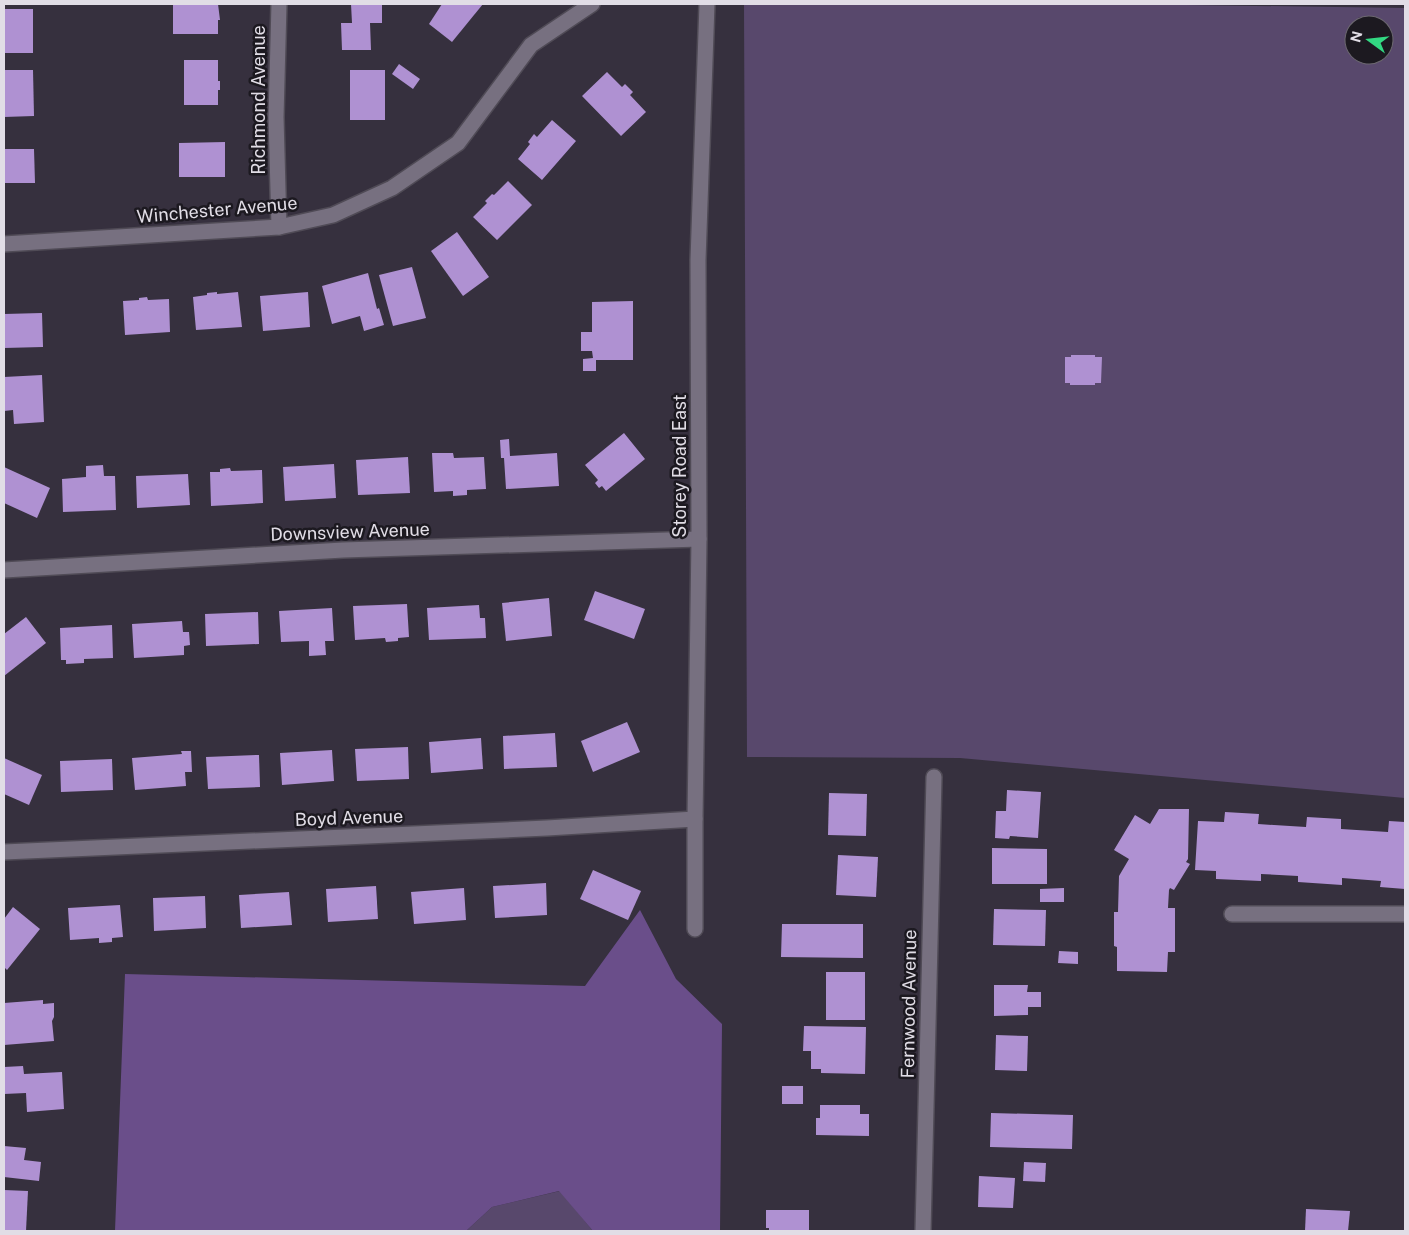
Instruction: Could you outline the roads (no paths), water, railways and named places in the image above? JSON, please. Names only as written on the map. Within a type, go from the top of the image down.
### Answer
[{"type":"street","name":"Richmond Avenue","points":[[279,4],[276,117],[279,227]]},
{"type":"street","name":"Winchester Avenue","points":[[4,244],[279,227],[333,215],[392,188],[458,143],[531,45],[592,4]]},
{"type":"street","name":"Storey Road East","points":[[695,929],[699,539],[698,260],[707,4]]},
{"type":"street","name":"Downsview Avenue","points":[[4,570],[343,550],[699,539]]},
{"type":"street","name":"Fernwood Avenue","points":[[923,1231],[934,777]]},
{"type":"street","name":"Boyd Avenue","points":[[4,852],[547,828],[695,819]]},
{"type":"street","points":[[1232,914],[1405,914]]}]
